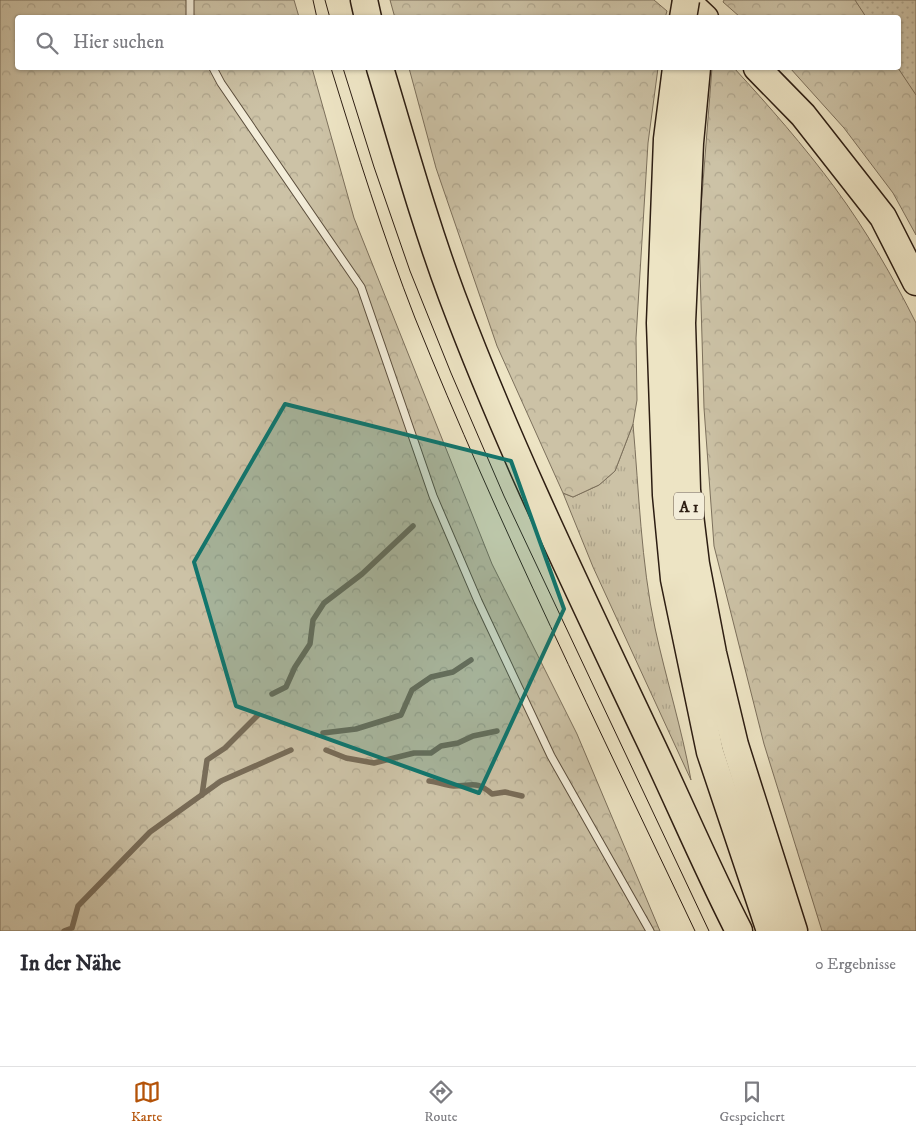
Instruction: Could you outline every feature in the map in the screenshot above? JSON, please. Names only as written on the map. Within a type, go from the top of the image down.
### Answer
[{"type":"highway","points":[[364,0],[367,15]]},
{"type":"highway","points":[[684,15],[686,0]]},
{"type":"highway","points":[[686,0],[703,15]]},
{"type":"highway","points":[[707,15],[710,0]]},
{"type":"highway","points":[[381,70],[415,184],[452,295],[506,432],[657,755],[716,888],[739,931]]},
{"type":"highway","name":"A 1","points":[[676,70],[667,139],[660,323],[666,496],[674,579],[710,752],[770,931]]},
{"type":"highway","name":"A 1","points":[[697,70],[690,143],[682,323],[687,490],[696,564],[713,654],[734,745],[794,931]]},
{"type":"highway","points":[[759,70],[803,115],[883,217],[916,282]]},
{"type":"lane","points":[[190,0],[190,15]]},
{"type":"lane","points":[[214,70],[221,83],[361,287],[433,496],[478,601],[551,756],[650,931]]},
{"type":"highlighted area","points":[[285,404],[511,461],[564,609],[479,793],[236,706],[194,562]]},
{"type":"green space","points":[[0,0],[294,0],[298,15],[15,15],[15,70],[313,70],[354,218],[492,564],[577,734],[660,931],[0,931]]},
{"type":"green space","points":[[390,0],[654,0],[667,11],[666,15],[394,15]]},
{"type":"green space","points":[[724,0],[916,0],[916,235],[893,193],[844,128],[792,70],[901,70],[901,15],[738,15],[723,2]]},
{"type":"green space","points":[[855,0],[916,0],[916,95],[899,70],[901,70],[901,15],[865,15]]},
{"type":"green space","points":[[410,70],[658,70],[648,143],[636,338],[637,400],[633,424],[615,471],[599,485],[573,497],[563,493],[497,346],[436,168]]},
{"type":"green space","points":[[712,70],[736,70],[811,157],[835,188],[868,237],[916,323],[916,931],[822,931],[764,744],[714,546],[704,408],[699,233]]},
{"type":"green space","points":[[633,424],[643,552],[650,603],[691,780],[593,567],[563,493],[573,497],[599,485],[615,471]]},
{"type":"waterway","points":[[272,694],[286,687],[295,667],[310,644],[313,620],[324,603],[362,574],[413,526]]},
{"type":"waterway","points":[[323,733],[356,729],[401,715],[412,690],[431,677],[453,672],[471,660]]},
{"type":"waterway","points":[[202,795],[207,760],[225,748],[258,715]]},
{"type":"waterway","points":[[326,750],[346,758],[374,763],[414,753],[431,753],[441,746],[458,743],[473,736],[497,731]]},
{"type":"waterway","points":[[64,931],[72,928],[78,906],[150,832],[221,781],[291,750]]},
{"type":"waterway","points":[[429,781],[454,786],[478,785],[492,794],[505,792],[522,796]]},
{"type":"tram line","points":[[313,0],[316,15]]},
{"type":"tram line","points":[[325,0],[329,15]]},
{"type":"tram line","points":[[332,70],[392,256],[447,396],[550,626],[695,931]]},
{"type":"tram line","points":[[344,70],[374,167],[410,271],[451,373],[504,496],[709,931]]}]
